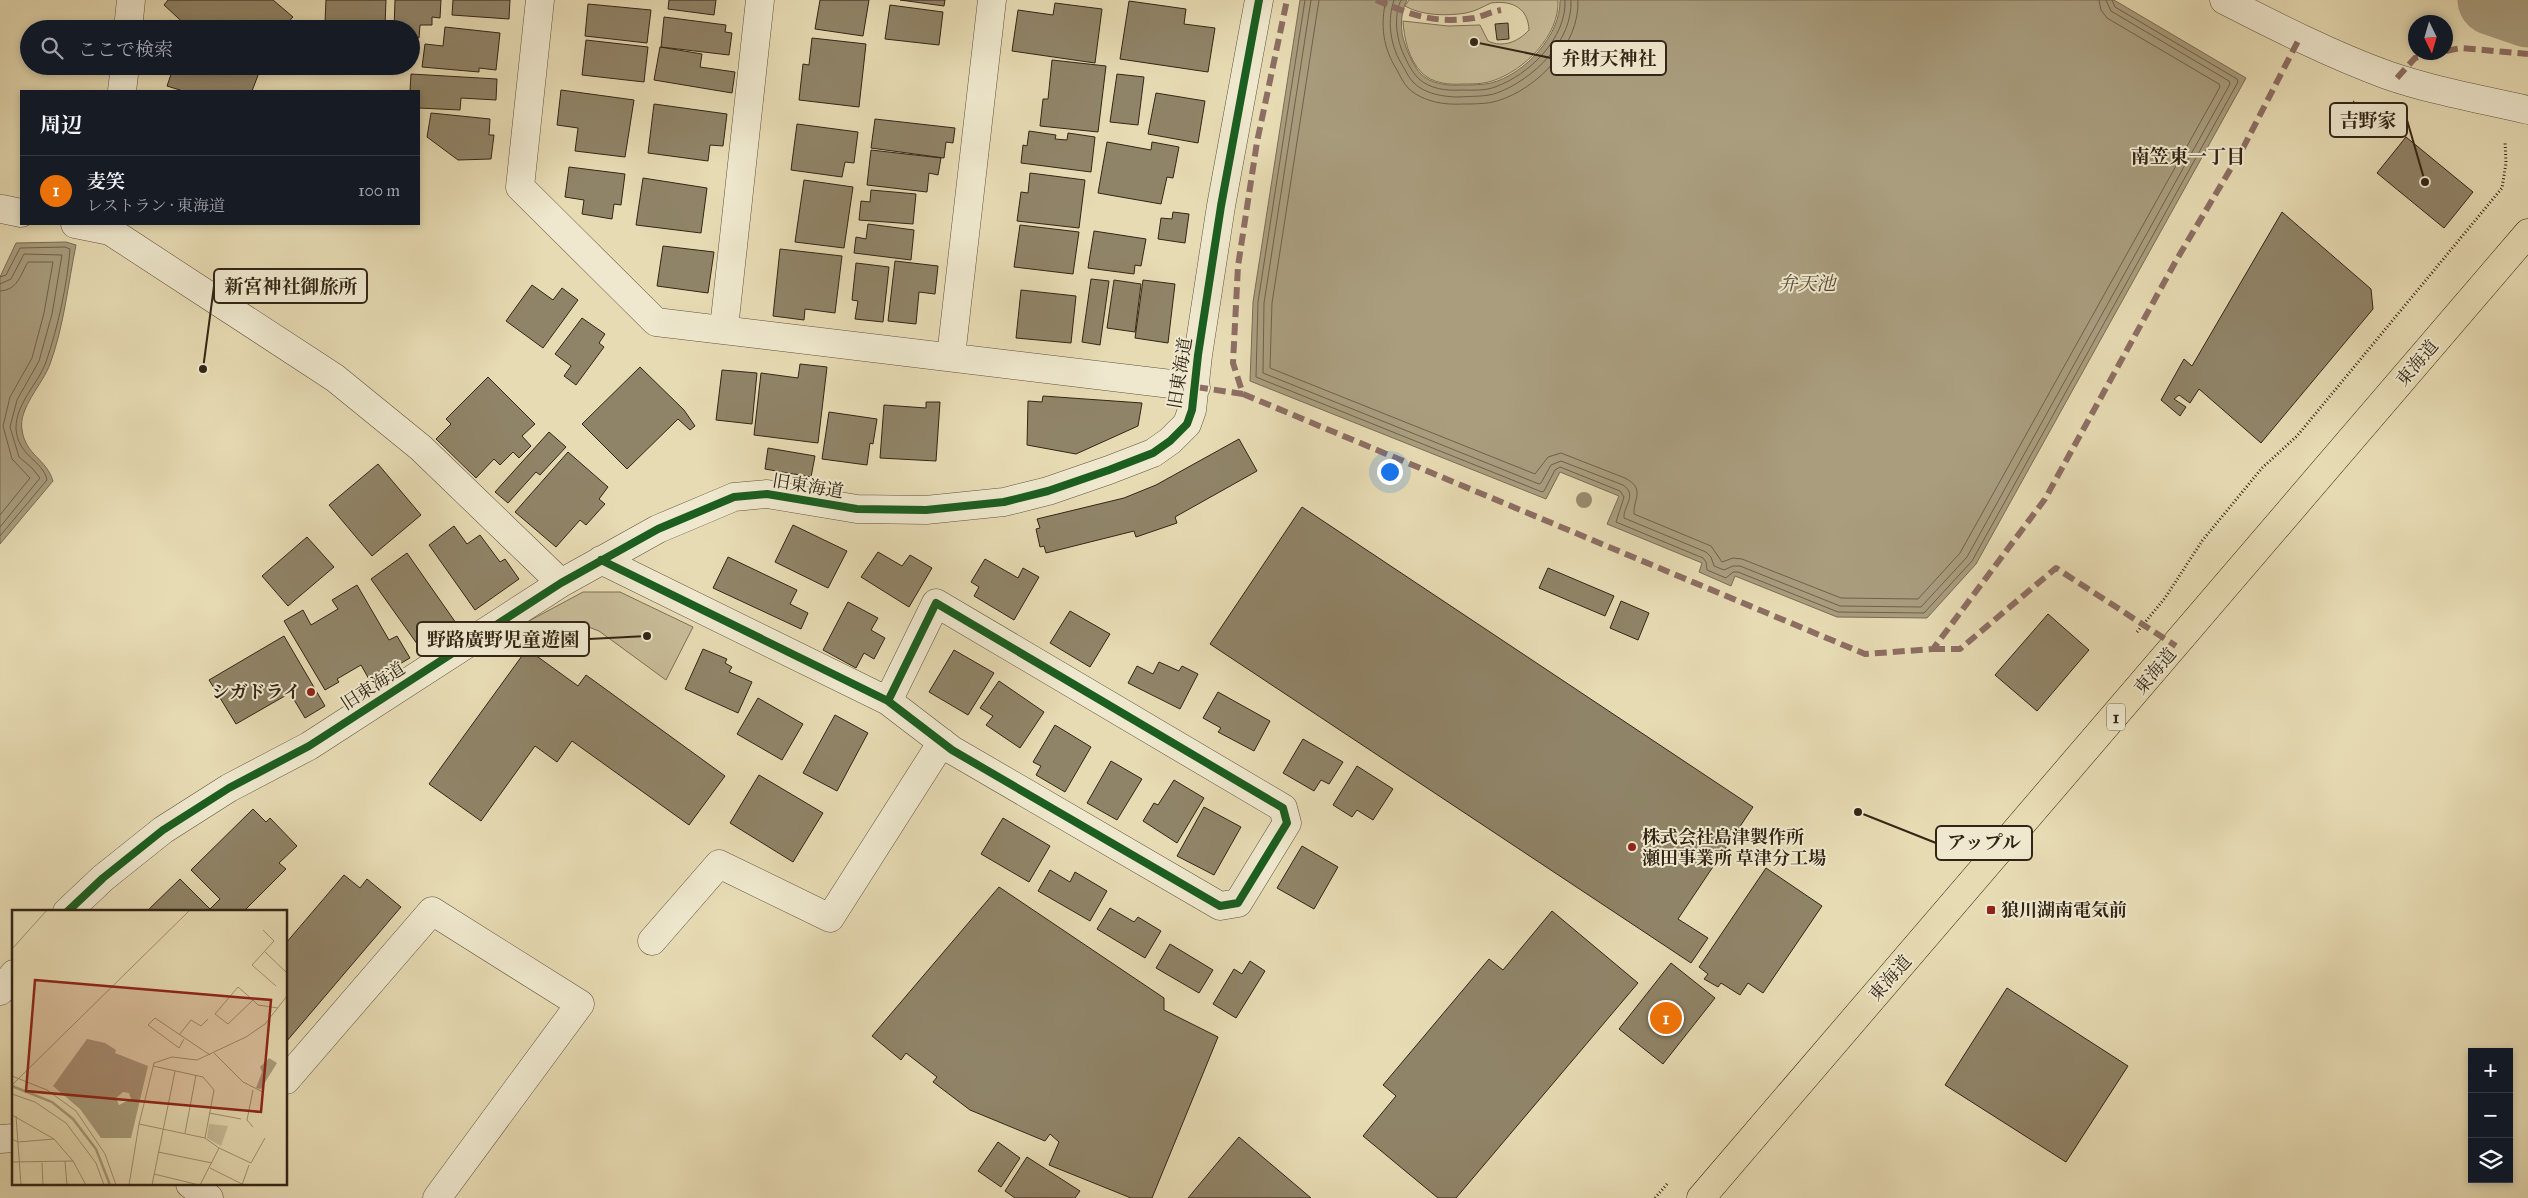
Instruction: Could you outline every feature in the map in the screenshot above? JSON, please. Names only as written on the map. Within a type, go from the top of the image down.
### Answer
[{"type":"highway","name":"東海道","points":[[1701,1198],[2528,233]]},
{"type":"street","points":[[129,20],[131,0]]},
{"type":"street","points":[[540,0],[520,187],[656,322],[724,328],[1196,387]]},
{"type":"street","points":[[724,328],[760,0]]},
{"type":"street","points":[[951,356],[992,0]]},
{"type":"street","name":"旧東海道","points":[[70,910],[129,856],[163,830],[229,788],[308,746],[561,582],[658,529],[734,497],[767,494],[858,509],[926,510],[1004,502],[1048,491],[1153,453],[1170,441],[1187,424],[1192,410],[1198,355],[1258,0]]},
{"type":"street","points":[[2224,0],[2300,37],[2386,74],[2434,88],[2528,110]]},
{"type":"street","points":[[122,90],[124,75]]},
{"type":"street","points":[[87,225],[111,227],[335,378],[421,448],[561,582]]},
{"type":"street","points":[[601,560],[888,701],[952,750],[1220,906],[1238,903],[1287,823],[1283,808],[936,604],[888,701]]},
{"type":"street","points":[[652,941],[719,864],[830,918],[942,742]]},
{"type":"street","points":[[288,1078],[432,911],[580,1004],[436,1198]]},
{"type":"street","points":[[0,991],[12,976]]},
{"type":"path","points":[[2350,100],[2370,110],[2390,114]]},
{"type":"path","points":[[2131,640],[2165,598],[2208,533],[2262,468],[2297,436],[2502,188],[2506,163],[2506,142],[2496,139]]},
{"type":"path","points":[[1655,1198],[1675,1176]]},
{"type":"shaded area","points":[[1409,0],[1558,0],[1553,26],[1546,38],[1538,50],[1516,69],[1485,83],[1446,84],[1431,79],[1417,68],[1408,49],[1403,21],[1448,26],[1480,25],[1488,41],[1505,44],[1515,41],[1529,30],[1526,16],[1523,11],[1513,5],[1499,2],[1491,3],[1466,13],[1451,15],[1419,12],[1405,6]]},
{"type":"shaded area","points":[[583,592],[620,592],[693,627],[666,680],[599,631],[586,626],[551,642],[527,622]]},
{"type":"water","name":"弁天池","points":[[1300,0],[1407,0],[1402,16],[1402,28],[1403,39],[1412,60],[1425,77],[1440,84],[1451,85],[1491,83],[1504,78],[1528,62],[1548,39],[1559,13],[1560,0],[2114,0],[2246,78],[1976,564],[1927,618],[1837,617],[1735,576],[1731,586],[1699,572],[1702,563],[1607,524],[1619,496],[1560,472],[1546,499],[1250,381],[1253,302]]},
{"type":"water","points":[[66,242],[76,245],[59,335],[47,372],[27,405],[22,422],[24,439],[46,467],[53,481],[0,544],[0,277],[16,243]]},
{"type":"building","points":[[168,0],[273,0],[293,17],[290,20],[180,20],[164,5]]},
{"type":"building","points":[[326,0],[386,0],[385,20],[325,20]]},
{"type":"building","points":[[395,0],[441,0],[440,18],[432,17],[432,25],[420,25],[420,20],[394,20]]},
{"type":"building","points":[[453,0],[510,0],[509,19],[452,15]]},
{"type":"building","points":[[669,0],[716,0],[714,15],[668,9]]},
{"type":"building","points":[[820,0],[869,0],[863,36],[815,29]]},
{"type":"building","points":[[900,0],[945,0],[944,6]]},
{"type":"building","points":[[1129,1],[1186,9],[1184,24],[1215,28],[1208,72],[1120,59]]},
{"type":"building","points":[[1055,3],[1102,9],[1095,63],[1012,51],[1018,10],[1053,15]]},
{"type":"building","points":[[588,4],[651,10],[647,43],[585,36]]},
{"type":"building","points":[[890,5],[943,12],[939,45],[885,39]]},
{"type":"building","points":[[664,17],[726,25],[725,32],[732,33],[729,55],[661,47]]},
{"type":"building","points":[[1508,23],[1509,39],[1497,40],[1495,24]]},
{"type":"building","points":[[445,27],[500,33],[496,70],[479,68],[479,72],[422,67],[425,44],[443,46]]},
{"type":"building","points":[[812,38],[866,44],[859,107],[799,100],[803,64],[809,65]]},
{"type":"building","points":[[586,40],[648,47],[644,82],[582,75]]},
{"type":"building","points":[[660,47],[702,54],[700,67],[735,72],[732,93],[654,80]]},
{"type":"building","points":[[1052,60],[1106,66],[1098,132],[1040,126],[1043,99],[1048,99]]},
{"type":"building","points":[[1117,74],[1144,77],[1138,125],[1110,122]]},
{"type":"building","points":[[171,75],[258,75],[252,90],[180,90],[167,86]]},
{"type":"building","points":[[411,75],[497,79],[496,100],[461,98],[460,110],[420,108],[420,90],[410,90]]},
{"type":"building","points":[[561,90],[634,100],[625,157],[575,151],[578,128],[557,125]]},
{"type":"building","points":[[1156,93],[1205,101],[1198,143],[1148,134]]},
{"type":"building","points":[[654,104],[727,114],[723,146],[710,145],[708,161],[648,153]]},
{"type":"building","points":[[431,113],[490,119],[489,135],[494,135],[491,159],[458,160],[427,137]]},
{"type":"building","points":[[875,119],[955,128],[953,143],[946,142],[944,158],[871,148]]},
{"type":"building","points":[[797,124],[858,132],[854,163],[845,162],[842,177],[791,170]]},
{"type":"building","points":[[1029,131],[1056,135],[1055,139],[1067,140],[1068,133],[1095,137],[1091,172],[1021,163],[1023,145],[1027,146]]},
{"type":"building","points":[[2406,137],[2473,192],[2444,228],[2377,173]]},
{"type":"building","points":[[1107,142],[1151,150],[1152,142],[1179,147],[1173,178],[1167,177],[1161,204],[1098,193]]},
{"type":"building","points":[[871,150],[941,158],[938,175],[929,173],[927,192],[867,185]]},
{"type":"building","points":[[569,167],[625,174],[621,205],[614,204],[612,219],[582,214],[584,200],[565,197]]},
{"type":"building","points":[[1030,173],[1085,180],[1079,228],[1017,221],[1021,192],[1028,193]]},
{"type":"building","points":[[643,178],[707,188],[701,233],[636,225]]},
{"type":"building","points":[[804,180],[853,187],[844,248],[795,242]]},
{"type":"building","points":[[871,190],[916,194],[913,224],[859,220],[861,201],[870,202]]},
{"type":"building","points":[[1173,212],[1189,214],[1185,243],[1158,239],[1161,218],[1172,219]]},
{"type":"building","points":[[2282,212],[2371,289],[2373,309],[2261,443],[2199,389],[2190,403],[2179,395],[2174,399],[2186,407],[2180,416],[2161,400],[2184,359],[2192,366]]},
{"type":"building","points":[[868,224],[914,230],[911,260],[854,253],[856,237],[866,239]]},
{"type":"building","points":[[1020,225],[1079,232],[1073,274],[1014,267]]},
{"type":"building","points":[[1094,231],[1146,239],[1141,266],[1135,265],[1134,274],[1088,268]]},
{"type":"building","points":[[663,246],[714,252],[708,293],[657,286]]},
{"type":"building","points":[[780,249],[842,256],[835,313],[805,309],[804,320],[773,316]]},
{"type":"building","points":[[895,261],[938,266],[935,294],[919,292],[916,324],[888,321]]},
{"type":"building","points":[[856,263],[889,267],[883,322],[855,319],[858,301],[852,300]]},
{"type":"building","points":[[1091,279],[1109,281],[1100,345],[1082,342]]},
{"type":"building","points":[[1114,280],[1141,284],[1135,332],[1107,328]]},
{"type":"building","points":[[1143,280],[1175,284],[1168,343],[1135,338]]},
{"type":"building","points":[[532,285],[553,300],[562,288],[578,300],[543,348],[506,321]]},
{"type":"building","points":[[1021,290],[1076,296],[1071,343],[1016,338]]},
{"type":"building","points":[[582,318],[605,334],[599,343],[604,347],[576,385],[564,376],[571,366],[555,354]]},
{"type":"building","points":[[800,364],[827,367],[818,443],[754,435],[761,373],[798,378]]},
{"type":"building","points":[[640,367],[684,410],[695,426],[690,430],[678,419],[627,469],[582,424]]},
{"type":"building","points":[[722,370],[757,373],[752,424],[716,420]]},
{"type":"building","points":[[488,377],[535,424],[522,436],[531,446],[519,458],[513,452],[500,465],[494,459],[476,478],[436,439],[451,424],[446,419]]},
{"type":"building","points":[[1043,396],[1142,403],[1138,426],[1076,454],[1027,445],[1028,401],[1042,402]]},
{"type":"building","points":[[926,402],[940,402],[936,461],[880,458],[884,405],[926,408]]},
{"type":"building","points":[[829,412],[877,419],[873,444],[870,443],[867,465],[822,459]]},
{"type":"building","points":[[549,432],[566,447],[540,475],[536,472],[508,503],[495,492]]},
{"type":"building","points":[[1239,439],[1257,471],[1175,517],[1177,523],[1136,537],[1134,531],[1046,553],[1044,546],[1040,547],[1036,529],[1040,528],[1037,519],[1124,498],[1156,485]]},
{"type":"building","points":[[768,448],[815,456],[811,477],[765,469]]},
{"type":"building","points":[[568,452],[608,487],[599,499],[605,504],[586,525],[580,520],[556,547],[515,512]]},
{"type":"building","points":[[378,464],[421,515],[372,556],[329,505]]},
{"type":"building","points":[[1302,507],[1753,807],[1678,919],[1708,938],[1691,963],[1210,644]]},
{"type":"building","points":[[793,525],[847,551],[828,588],[775,562]]},
{"type":"building","points":[[454,526],[467,544],[480,535],[500,562],[505,559],[519,579],[475,610],[429,545]]},
{"type":"building","points":[[307,537],[334,567],[288,606],[262,576]]},
{"type":"building","points":[[878,552],[902,566],[910,555],[932,568],[909,607],[861,577]]},
{"type":"building","points":[[407,553],[456,623],[420,648],[371,579]]},
{"type":"building","points":[[728,557],[797,590],[790,604],[808,613],[801,629],[713,588]]},
{"type":"building","points":[[985,559],[1018,578],[1023,568],[1039,577],[1014,620],[974,596],[979,587],[971,582]]},
{"type":"building","points":[[1548,568],[1614,596],[1605,616],[1539,588]]},
{"type":"building","points":[[357,585],[389,640],[397,636],[410,658],[370,681],[361,665],[337,679],[339,682],[325,690],[284,621],[303,610],[311,625],[338,609],[332,600]]},
{"type":"building","points":[[1621,601],[1649,613],[1638,640],[1610,628]]},
{"type":"building","points":[[848,602],[878,618],[871,630],[885,638],[874,659],[864,653],[856,668],[823,650]]},
{"type":"building","points":[[1070,611],[1110,634],[1090,667],[1050,643]]},
{"type":"building","points":[[2048,614],[2089,650],[2037,711],[1995,675]]},
{"type":"building","points":[[284,636],[325,706],[305,718],[290,693],[236,724],[209,680]]},
{"type":"building","points":[[527,649],[578,686],[586,675],[725,776],[689,825],[572,741],[557,762],[535,746],[481,821],[429,784]]},
{"type":"building","points":[[703,649],[727,659],[725,663],[732,667],[729,672],[752,682],[738,713],[685,689]]},
{"type":"building","points":[[954,650],[994,673],[968,715],[929,692]]},
{"type":"building","points":[[1159,662],[1179,671],[1182,666],[1198,674],[1180,709],[1128,683],[1137,666],[1153,674]]},
{"type":"building","points":[[999,681],[1044,712],[1020,748],[986,725],[993,716],[980,708]]},
{"type":"building","points":[[1218,692],[1270,721],[1254,751],[1218,732],[1221,728],[1203,718]]},
{"type":"building","points":[[758,698],[803,724],[782,760],[737,734]]},
{"type":"building","points":[[835,715],[868,733],[837,791],[803,773]]},
{"type":"building","points":[[1055,725],[1091,747],[1065,792],[1036,775],[1041,766],[1033,762]]},
{"type":"building","points":[[1303,739],[1343,762],[1329,784],[1321,780],[1314,791],[1283,773]]},
{"type":"building","points":[[1111,761],[1142,779],[1117,820],[1087,803]]},
{"type":"building","points":[[1357,766],[1393,789],[1373,820],[1357,810],[1352,817],[1333,805]]},
{"type":"building","points":[[759,775],[823,813],[793,862],[730,823]]},
{"type":"building","points":[[1174,780],[1204,798],[1177,843],[1143,821],[1154,803],[1158,805]]},
{"type":"building","points":[[1204,807],[1241,827],[1214,875],[1177,856]]},
{"type":"building","points":[[253,809],[266,822],[270,818],[297,846],[279,863],[286,869],[245,910],[148,910],[180,879],[210,909],[220,899],[191,870]]},
{"type":"building","points":[[1003,818],[1050,846],[1029,882],[981,854]]},
{"type":"building","points":[[1302,846],[1338,867],[1314,909],[1277,888]]},
{"type":"building","points":[[1766,868],[1822,906],[1763,993],[1748,983],[1740,995],[1721,983],[1718,987],[1704,979],[1708,974],[1699,967]]},
{"type":"building","points":[[1050,870],[1070,882],[1075,872],[1107,891],[1090,921],[1038,891]]},
{"type":"building","points":[[344,875],[360,888],[367,879],[401,907],[288,1040],[288,941]]},
{"type":"building","points":[[999,887],[1164,998],[1164,1010],[1218,1037],[1152,1198],[1131,1198],[1049,1165],[1059,1142],[1050,1134],[1045,1141],[970,1110],[933,1082],[937,1077],[906,1053],[901,1060],[872,1036]]},
{"type":"building","points":[[1110,908],[1134,922],[1138,917],[1161,931],[1145,958],[1097,929]]},
{"type":"building","points":[[1552,911],[1638,983],[1456,1198],[1438,1198],[1363,1136],[1396,1096],[1383,1085],[1489,959],[1503,970]]},
{"type":"building","points":[[1170,944],[1213,970],[1199,993],[1156,968]]},
{"type":"building","points":[[1250,961],[1265,971],[1236,1018],[1213,1004],[1234,969],[1242,974]]},
{"type":"building","points":[[1671,963],[1715,998],[1663,1064],[1619,1029]]},
{"type":"building","points":[[2007,988],[2128,1066],[2066,1162],[1945,1085]]},
{"type":"building","points":[[1239,1137],[1311,1198],[1188,1198]]},
{"type":"building","points":[[998,1142],[1020,1158],[1001,1187],[978,1171]]},
{"type":"building","points":[[1027,1157],[1080,1191],[1075,1198],[1015,1198],[1005,1191]]},
{"type":"waterway","points":[[2493,0],[2528,12]]},
{"type":"marked path","points":[[1196,387],[1243,394],[1233,363],[1238,266],[1257,142],[1287,0]]},
{"type":"marked path","points":[[1376,0],[1412,14],[1446,20],[1474,18],[1501,10]]},
{"type":"marked path","points":[[1243,394],[1865,654],[1933,649],[2045,499],[2177,259],[2243,148],[2300,37]]},
{"type":"marked path","points":[[2453,50],[2461,48],[2528,54]]},
{"type":"marked path","points":[[2397,78],[2413,60]]},
{"type":"marked path","points":[[1933,649],[1960,649],[2056,568],[2176,646]]},
{"type":"cycle path","points":[[69,910],[103,878],[163,830],[229,788],[309,746],[561,583],[658,529],[734,497],[767,494],[857,509],[926,510],[1004,502],[1048,491],[1109,470],[1153,453],[1170,441],[1187,424],[1192,410],[1198,355],[1221,206],[1259,0]]},
{"type":"cycle path","points":[[601,560],[888,701],[952,750],[1220,906],[1238,903],[1287,823],[1283,808],[936,603],[888,701]]},
{"type":"place","name":"弁財天神社","points":[[1474,42]]},
{"type":"place","name":"吉野家","points":[[2425,182]]},
{"type":"place","name":"新宮神社御旅所","points":[[203,369]]},
{"type":"place","name":"野路廣野児童遊園","points":[[647,636]]},
{"type":"place","name":"シガドライ","points":[[311,692]]},
{"type":"place","name":"アップル","points":[[1858,812]]},
{"type":"place","name":"株式会社島津製作所 瀬田事業所 草津分工場","points":[[1632,847]]},
{"type":"place","name":"狼川湖南電気前","points":[[1991,910]]},
{"type":"place","name":"麦笑","points":[[1666,1018]]},
{"type":"district","name":"南笠東一丁目","points":[[2188,156]]}]
